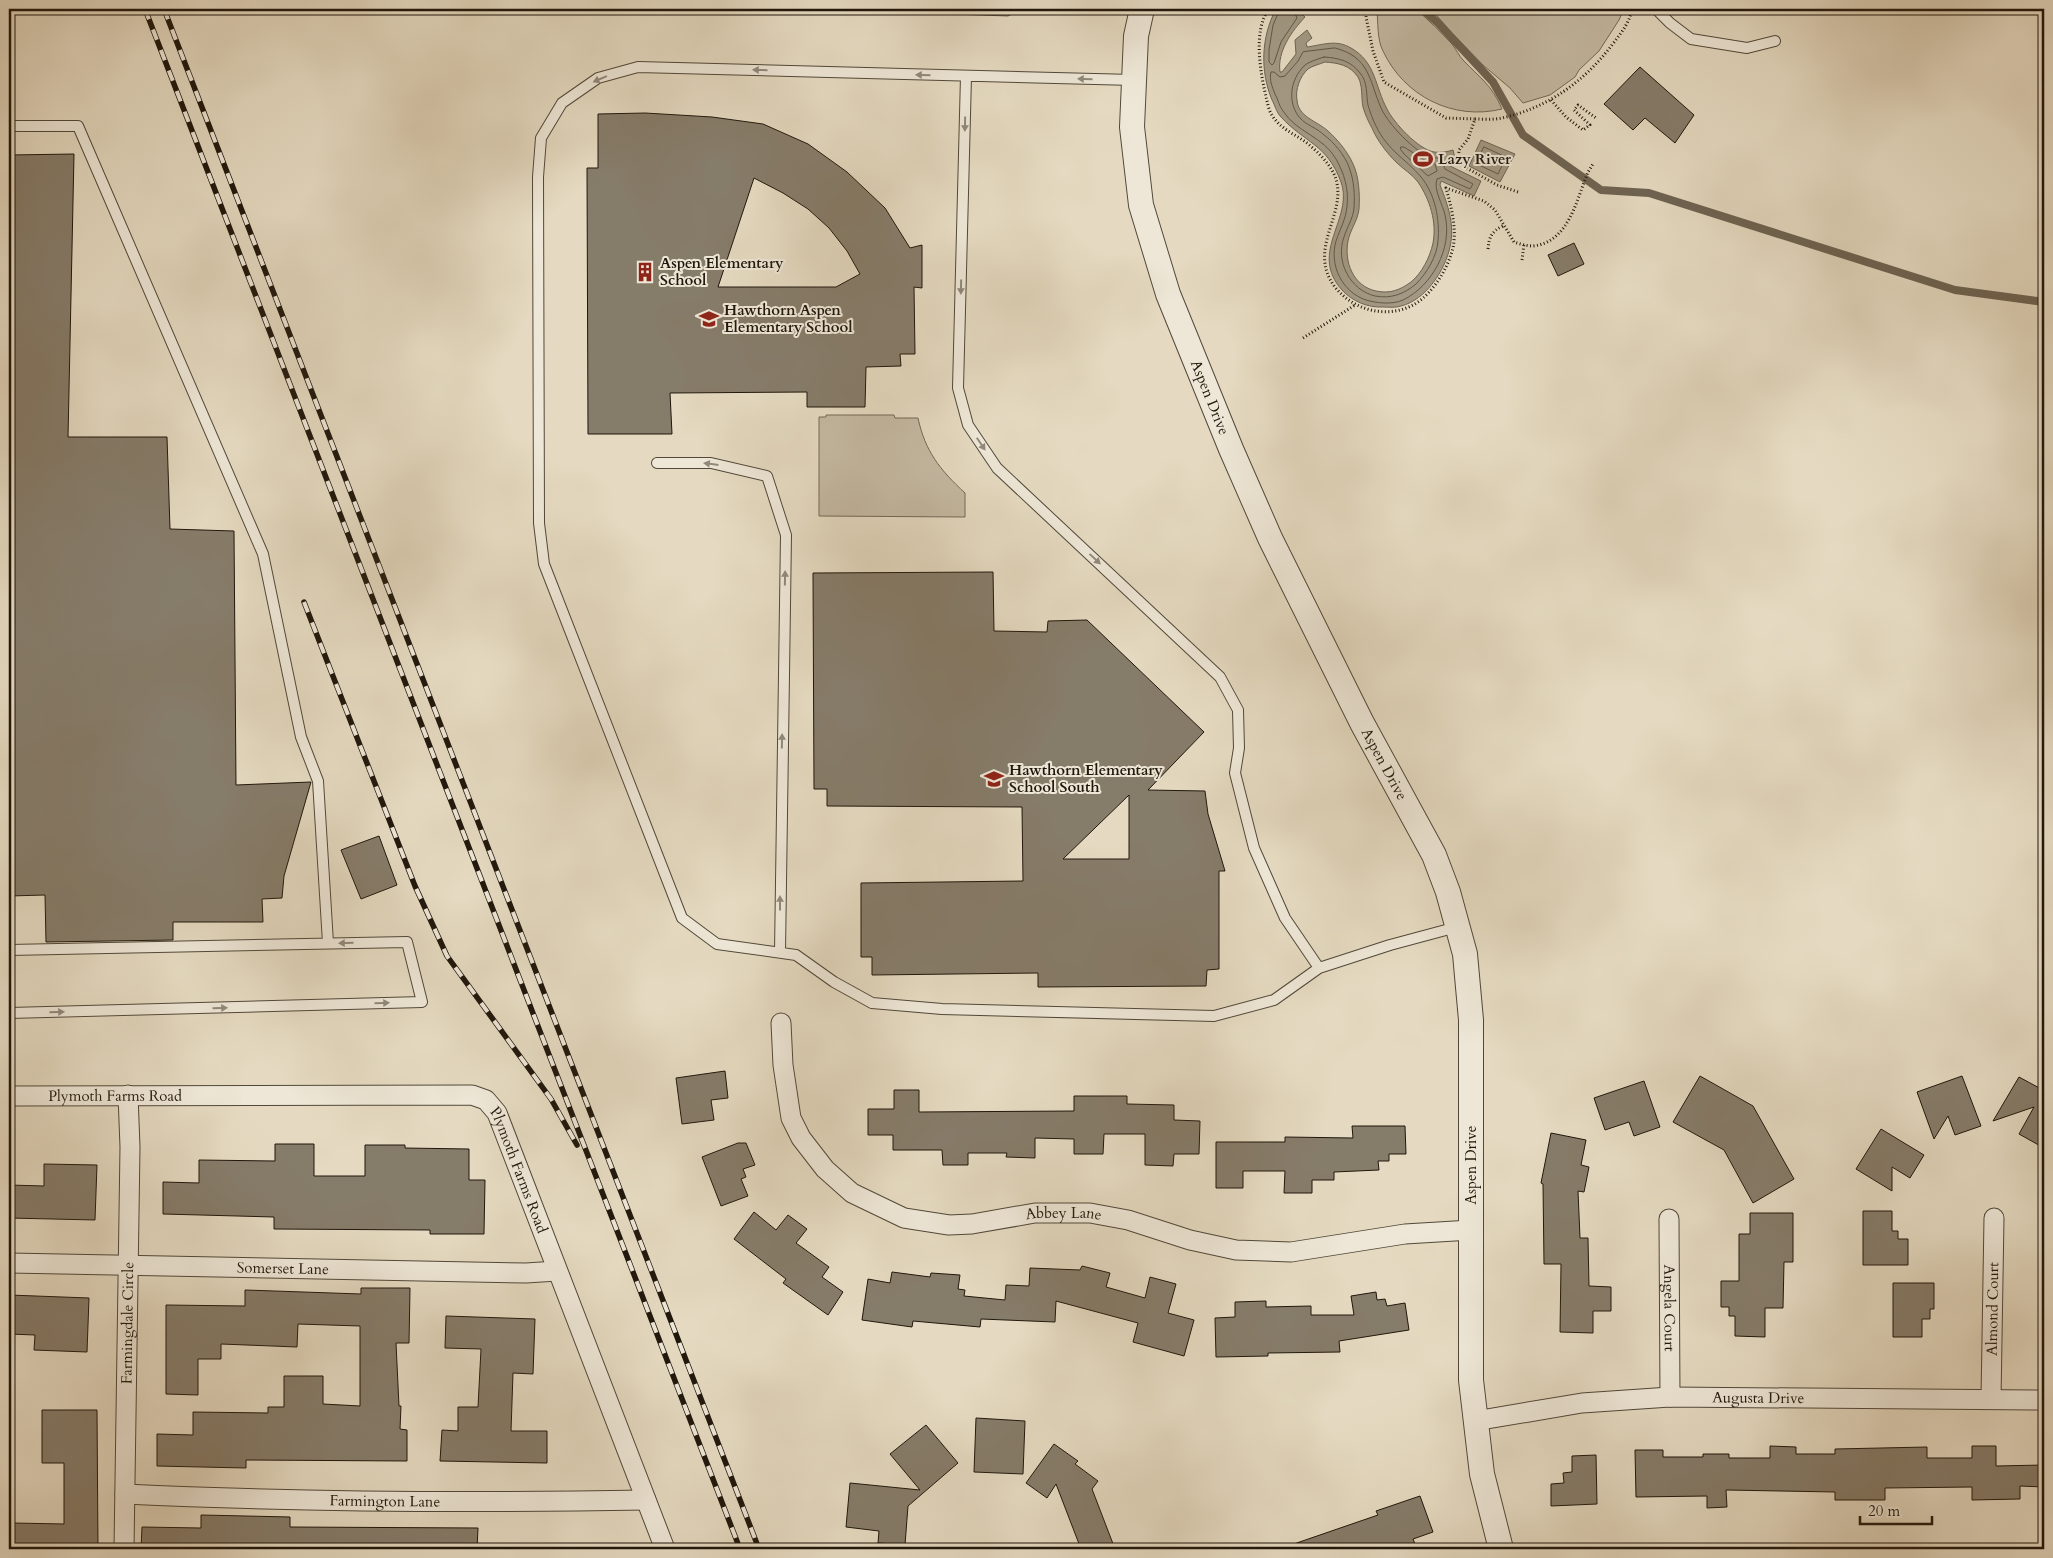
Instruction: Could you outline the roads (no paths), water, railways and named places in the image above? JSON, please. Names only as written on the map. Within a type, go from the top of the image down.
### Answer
[{"type":"street","name":"Aspen Drive","points":[[1142,9],[1136,36],[1132,127],[1142,205],[1168,294],[1231,449],[1270,538],[1362,723],[1434,855],[1448,892],[1465,954],[1471,1020],[1471,1380],[1474,1421],[1482,1474],[1501,1549]]},
{"type":"street","name":"Abbey Lane","points":[[781,1023],[782,1065],[791,1118],[801,1138],[825,1169],[852,1193],[904,1218],[949,1225],[972,1224],[1034,1213],[1090,1213],[1128,1220],[1190,1240],[1236,1250],[1291,1252],[1405,1234],[1471,1230]]},
{"type":"street","name":"Farmingdale Circle","points":[[124,1549],[130,1147],[128,1095]]},
{"type":"street","name":"Plymoth Farms Road","points":[[9,1096],[472,1095],[486,1100],[497,1113],[665,1549]]},
{"type":"street","name":"Almond Court","points":[[1991,1400],[1994,1218]]},
{"type":"street","name":"Angela Court","points":[[1669,1219],[1670,1397]]},
{"type":"street","name":"Somerset Lane","points":[[9,1263],[526,1273],[557,1271]]},
{"type":"street","name":"Augusta Drive","points":[[1474,1421],[1582,1403],[1670,1397],[2044,1400]]},
{"type":"street","name":"Farmington Lane","points":[[125,1494],[214,1498],[485,1502],[646,1500]]},
{"type":"lane","points":[[1656,9],[1670,23],[1691,39],[1747,48],[1775,41]]},
{"type":"lane","points":[[1134,80],[638,67],[598,78],[562,102],[541,138],[538,177],[539,523],[544,564],[682,918],[716,944],[796,955],[834,982],[872,1003],[942,1009],[1214,1016],[1274,1000],[1319,968],[1390,945],[1457,927]]},
{"type":"lane","points":[[966,76],[958,388],[968,425],[997,468],[1220,677],[1238,710],[1240,748],[1235,773],[1254,848],[1285,918],[1319,968]]},
{"type":"lane","points":[[9,126],[78,126],[263,554],[301,737],[318,781],[328,943]]},
{"type":"lane","points":[[657,464],[710,464],[767,476],[786,535],[780,952]]},
{"type":"lane","points":[[9,950],[407,942],[422,1002],[9,1013]]},
{"type":"water","points":[[938,9],[1022,9],[1008,16],[951,14]]},
{"type":"water","name":"Lazy River","points":[[1276,9],[1296,9],[1305,17],[1286,42],[1281,57],[1280,72],[1296,54],[1295,40],[1307,30],[1312,38],[1306,43],[1307,47],[1334,43],[1351,48],[1365,60],[1374,76],[1387,109],[1407,135],[1421,146],[1434,152],[1453,150],[1455,158],[1447,162],[1448,165],[1481,181],[1474,196],[1441,181],[1440,185],[1451,223],[1450,247],[1444,265],[1433,283],[1410,303],[1399,307],[1366,305],[1346,294],[1333,276],[1329,262],[1330,249],[1342,209],[1341,182],[1329,159],[1281,117],[1272,100],[1265,77],[1264,66],[1265,42]],"holes":[[[1325,62],[1347,67],[1358,77],[1361,84],[1364,110],[1376,137],[1392,158],[1418,182],[1426,196],[1431,211],[1434,235],[1428,259],[1411,282],[1395,291],[1381,292],[1368,288],[1361,284],[1352,272],[1347,257],[1347,249],[1349,237],[1359,209],[1357,174],[1342,146],[1324,127],[1304,115],[1298,106],[1297,88],[1300,79],[1308,69]]]},
{"type":"water","points":[[1481,140],[1515,154],[1500,182],[1469,166]]},
{"type":"waterway","points":[[1422,9],[1438,23],[1493,82],[1523,135],[1601,190],[1649,193],[1955,290],[2044,302]]},
{"type":"railway","points":[[145,9],[740,1549]]},
{"type":"railway","points":[[164,9],[759,1549]]},
{"type":"railway","points":[[304,602],[415,886],[447,956],[551,1099],[577,1145]]},
{"type":"place","name":"Lazy River","points":[[1423,159]]},
{"type":"place","name":"Aspen Elementary School","points":[[645,272]]},
{"type":"place","name":"Hawthorn Aspen Elementary School","points":[[709,319]]},
{"type":"place","name":"Hawthorn Elementary School South","points":[[994,779]]}]
